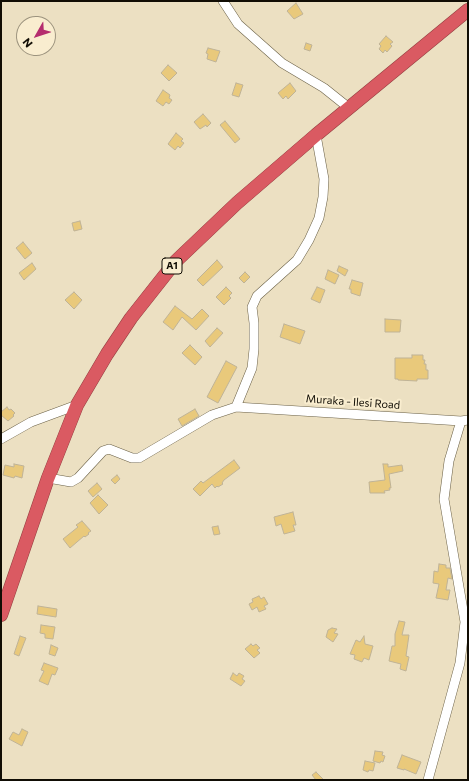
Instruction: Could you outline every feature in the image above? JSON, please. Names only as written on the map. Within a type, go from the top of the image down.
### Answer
[{"type":"highway","name":"A1","points":[[1,615],[48,478],[77,405],[107,354],[131,318],[176,261],[237,203],[316,135],[468,10]]},
{"type":"street","points":[[224,1],[238,24],[282,63],[324,88],[349,108]]},
{"type":"street","points":[[236,407],[252,368],[254,349],[254,323],[252,307],[257,296],[297,260],[309,240],[318,218],[323,197],[324,179],[316,135]]},
{"type":"street","points":[[1,439],[30,422],[77,405]]},
{"type":"street","name":"Muraka - Ilesi Road","points":[[48,478],[71,482],[78,478],[103,451],[109,449],[132,458],[139,458],[212,415],[236,407],[464,421]]},
{"type":"street","points":[[428,780],[460,663],[465,622],[444,499],[449,461],[464,421]]},
{"type":"building","points":[[296,3],[303,14],[294,19],[287,11]]},
{"type":"building","points":[[386,36],[393,42],[390,44],[392,46],[387,52],[385,50],[383,53],[379,49],[381,46],[379,44]]},
{"type":"building","points":[[306,43],[312,45],[310,51],[304,49]]},
{"type":"building","points":[[208,48],[220,51],[216,62],[207,59],[208,54],[206,53]]},
{"type":"building","points":[[168,65],[177,73],[169,81],[161,73]]},
{"type":"building","points":[[236,83],[243,85],[239,97],[232,95]]},
{"type":"building","points":[[290,83],[296,91],[288,99],[286,96],[283,99],[278,93]]},
{"type":"building","points":[[163,90],[170,95],[169,98],[172,100],[169,104],[166,102],[163,106],[156,101]]},
{"type":"building","points":[[203,114],[211,123],[207,127],[206,125],[200,129],[194,122]]},
{"type":"building","points":[[225,121],[240,139],[235,143],[220,125]]},
{"type":"building","points":[[176,133],[183,139],[181,141],[184,143],[180,148],[178,146],[175,150],[168,144]]},
{"type":"building","points":[[80,221],[82,229],[74,231],[72,223]]},
{"type":"building","points":[[23,242],[32,253],[25,259],[16,248]]},
{"type":"building","points":[[217,260],[223,267],[203,286],[197,280]]},
{"type":"building","points":[[32,263],[36,269],[24,280],[19,273]]},
{"type":"building","points":[[339,266],[348,270],[345,276],[337,271]]},
{"type":"building","points":[[328,270],[339,275],[335,284],[325,279]]},
{"type":"building","points":[[245,272],[250,277],[244,283],[239,278]]},
{"type":"building","points":[[352,280],[363,283],[360,296],[351,293],[351,289],[349,289]]},
{"type":"building","points":[[226,287],[232,293],[229,296],[231,298],[224,305],[216,297]]},
{"type":"building","points":[[317,287],[325,290],[320,303],[311,299]]},
{"type":"building","points":[[74,292],[82,300],[74,309],[65,300]]},
{"type":"building","points":[[175,306],[192,319],[202,309],[209,316],[196,330],[182,317],[173,330],[163,322]]},
{"type":"building","points":[[385,319],[401,320],[400,332],[385,332]]},
{"type":"building","points":[[284,324],[305,331],[300,344],[280,337]]},
{"type":"building","points":[[217,328],[223,333],[210,347],[205,341]]},
{"type":"building","points":[[190,345],[202,357],[195,365],[182,353]]},
{"type":"building","points":[[412,355],[423,355],[426,370],[428,370],[428,379],[417,379],[417,381],[395,379],[395,358],[412,358]]},
{"type":"building","points":[[226,361],[237,367],[218,403],[207,397]]},
{"type":"building","points":[[7,407],[15,413],[13,415],[14,416],[8,421],[1,415],[1,412]]},
{"type":"building","points":[[195,409],[199,416],[182,426],[178,419]]},
{"type":"building","points":[[234,460],[240,468],[224,480],[222,483],[223,484],[215,488],[212,484],[200,496],[193,489],[201,481],[203,483]]},
{"type":"building","points":[[14,464],[24,466],[22,478],[15,476],[14,478],[3,475],[5,465],[14,467]]},
{"type":"building","points":[[383,464],[388,464],[388,467],[402,465],[403,471],[389,474],[390,490],[384,491],[385,493],[370,493],[369,482],[385,480]]},
{"type":"building","points":[[117,475],[120,479],[115,484],[111,480]]},
{"type":"building","points":[[97,483],[102,489],[93,497],[88,491]]},
{"type":"building","points":[[98,495],[108,505],[99,514],[90,503]]},
{"type":"building","points":[[293,512],[296,525],[293,525],[295,531],[284,534],[281,524],[276,526],[274,517]]},
{"type":"building","points":[[82,521],[91,531],[70,548],[63,539],[78,527],[76,525]]},
{"type":"building","points":[[218,526],[220,534],[214,535],[212,527]]},
{"type":"building","points":[[439,564],[446,565],[446,568],[450,568],[452,579],[448,578],[446,590],[450,590],[448,600],[436,598],[439,584],[433,583],[434,571],[438,572]]},
{"type":"building","points":[[259,596],[261,599],[264,597],[268,604],[264,606],[266,609],[259,612],[257,607],[252,610],[249,604],[253,602],[252,599]]},
{"type":"building","points":[[38,606],[57,609],[56,617],[37,614]]},
{"type":"building","points":[[399,621],[405,622],[402,635],[409,635],[406,656],[409,657],[406,671],[400,669],[401,664],[389,661],[392,646],[395,646],[395,634]]},
{"type":"building","points":[[41,625],[55,627],[53,639],[45,638],[45,634],[40,633]]},
{"type":"building","points":[[332,628],[337,629],[334,633],[338,634],[333,642],[326,637],[328,630]]},
{"type":"building","points":[[20,636],[26,638],[19,656],[14,654]]},
{"type":"building","points":[[364,636],[365,644],[373,646],[369,660],[364,658],[362,662],[354,659],[355,655],[350,654],[356,640],[360,642]]},
{"type":"building","points":[[251,644],[253,646],[256,644],[260,648],[257,650],[260,653],[254,658],[245,649]]},
{"type":"building","points":[[51,645],[58,648],[55,656],[49,654]]},
{"type":"building","points":[[44,663],[58,668],[55,675],[52,674],[48,685],[39,681],[44,671],[41,670]]},
{"type":"building","points":[[233,673],[237,676],[239,673],[244,676],[242,679],[245,681],[241,686],[230,679]]},
{"type":"building","points":[[22,729],[28,732],[22,746],[9,739],[13,732],[19,735]]},
{"type":"building","points":[[375,751],[383,752],[382,755],[385,756],[383,762],[381,761],[380,763],[373,761]]},
{"type":"building","points":[[402,755],[421,762],[416,774],[397,768]]},
{"type":"building","points":[[365,761],[375,763],[373,771],[369,770],[368,772],[363,770]]},
{"type":"building","points":[[316,772],[324,780],[316,780],[312,775]]}]
